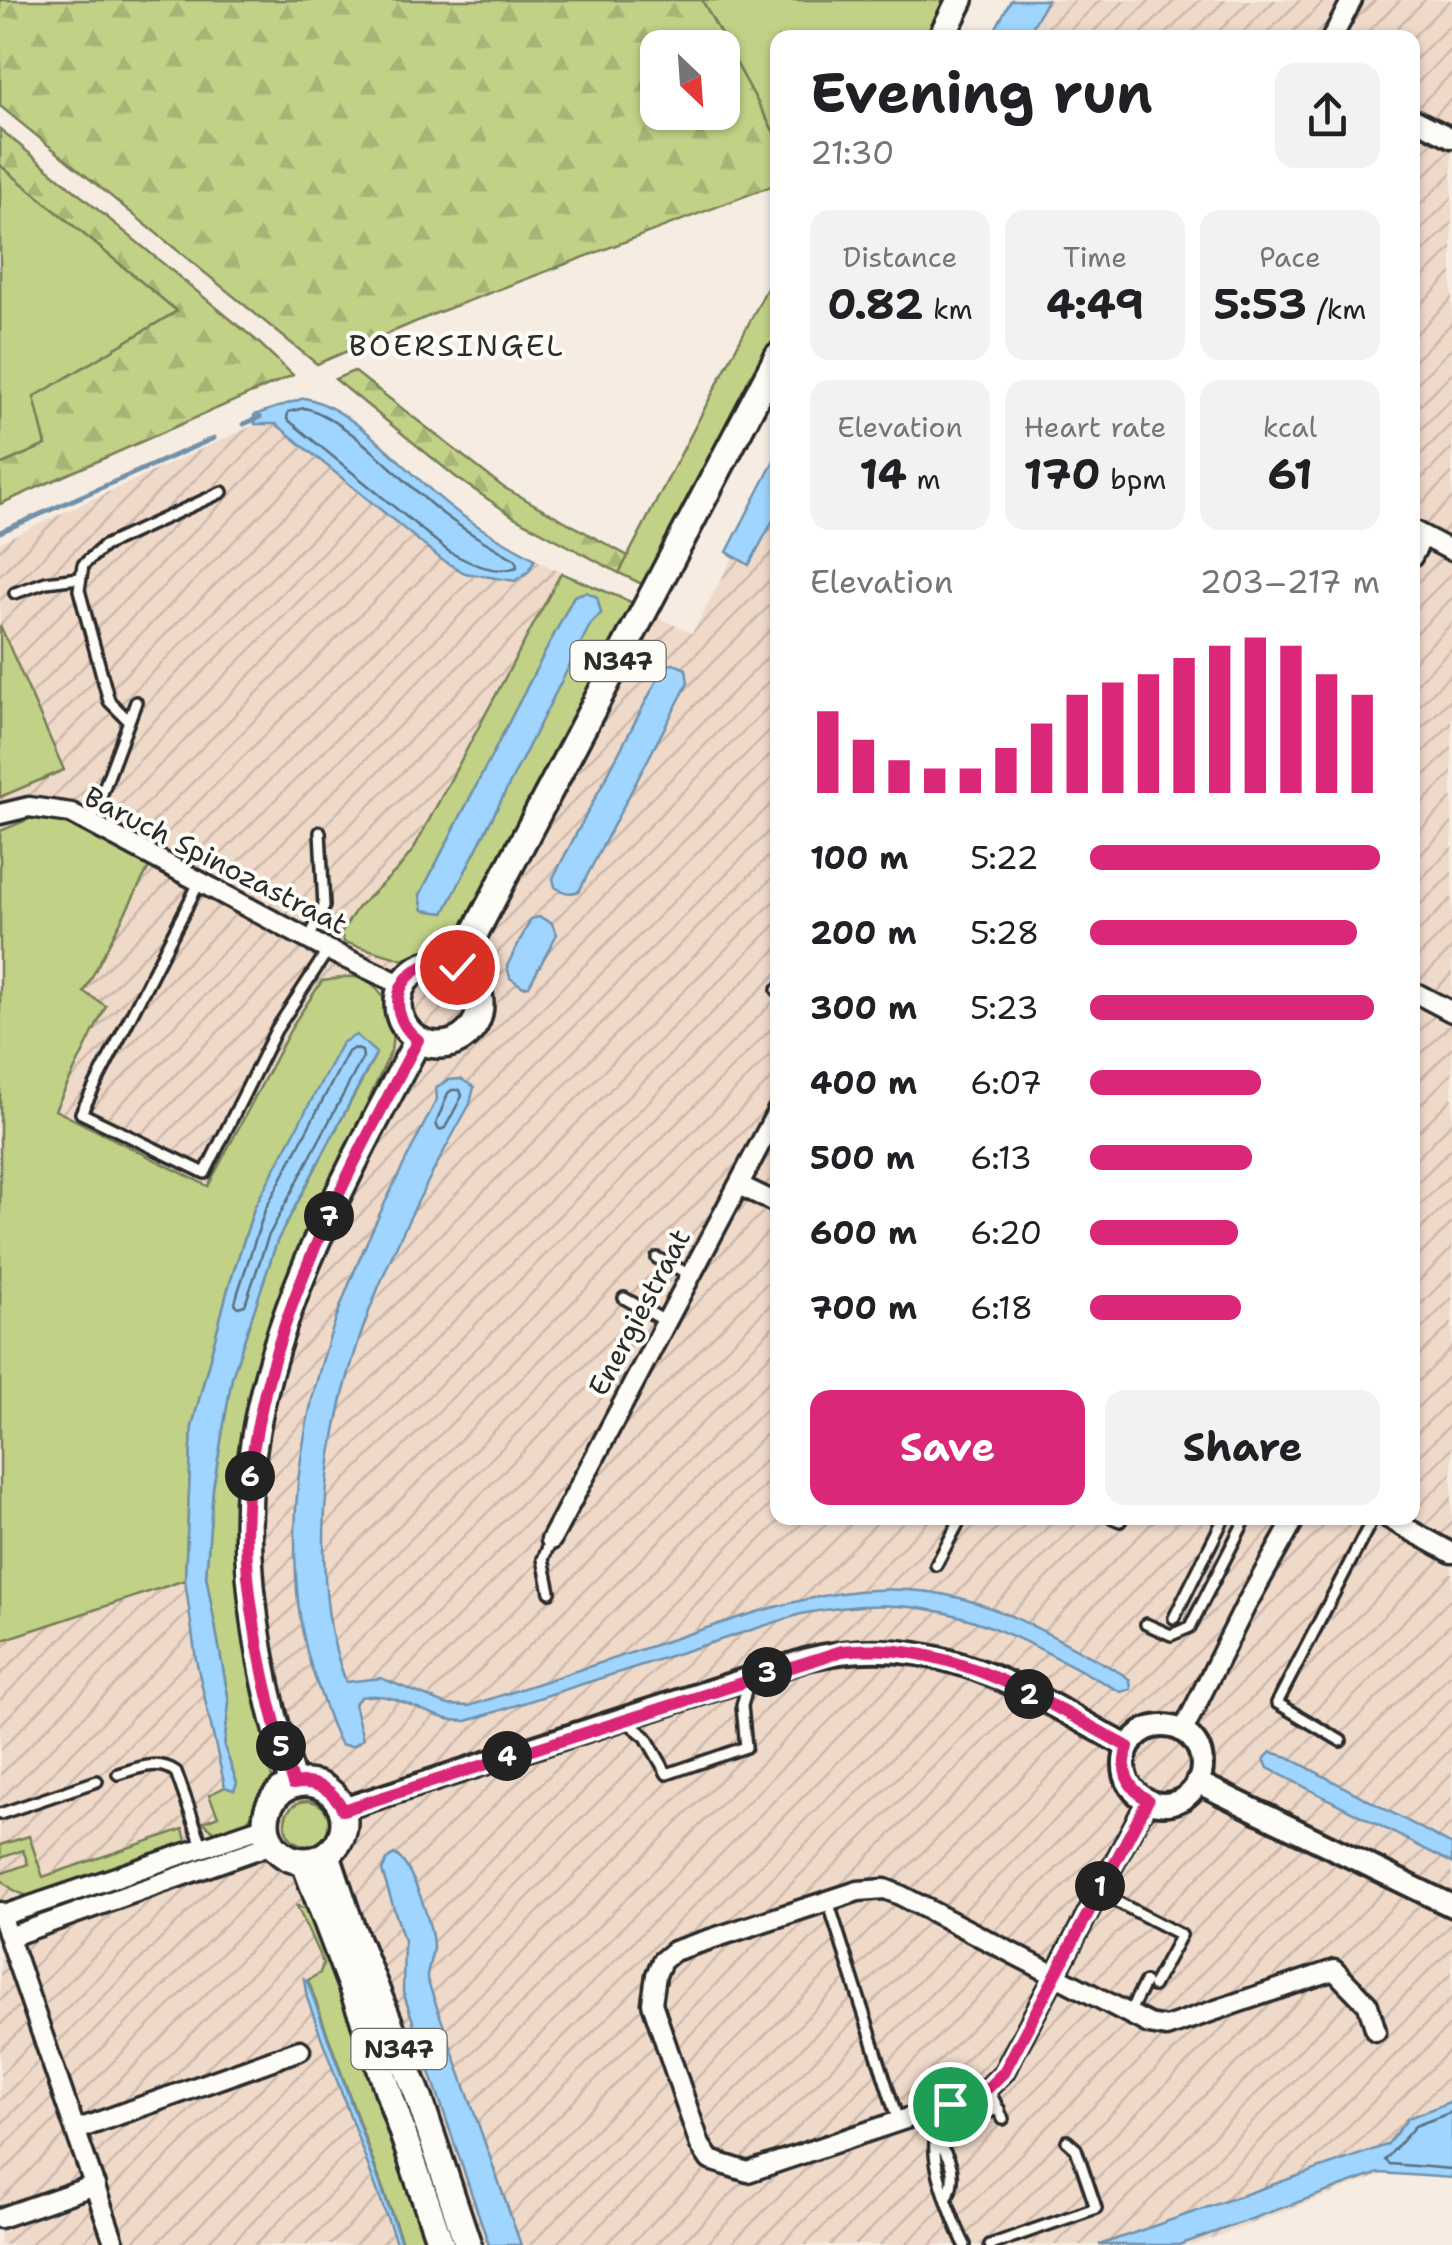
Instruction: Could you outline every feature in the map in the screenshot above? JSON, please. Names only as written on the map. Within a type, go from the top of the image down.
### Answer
[{"type":"main road","points":[[945,30],[960,0]]},
{"type":"main road","name":"N347","points":[[457,967],[770,371]]},
{"type":"main road","points":[[426,964],[457,967],[472,979],[480,996],[476,1024],[455,1042],[436,1046],[418,1040],[399,1016],[398,995],[402,985],[426,964]]},
{"type":"main road","points":[[293,1784],[261,1664],[248,1573],[250,1475],[266,1389],[294,1302],[354,1162],[418,1040]]},
{"type":"main road","points":[[314,1783],[326,1788],[336,1796],[343,1810],[342,1836],[316,1858],[284,1855],[269,1835],[271,1801],[293,1784],[314,1783]]},
{"type":"main road","name":"N347","points":[[316,1858],[363,2017],[440,2245]]},
{"type":"main road","name":"N347","points":[[316,1858],[350,1924],[419,2098],[468,2245]]},
{"type":"street","points":[[1336,30],[1352,0]]},
{"type":"street","points":[[1420,122],[1452,138]]},
{"type":"street","points":[[1420,534],[1452,551]]},
{"type":"street","name":"Baruch Spinozastraat","points":[[0,814],[29,807],[71,813],[328,950],[402,985]]},
{"type":"street","points":[[1420,996],[1452,1012]]},
{"type":"street","name":"Energiestraat","points":[[551,1540],[770,1125]]},
{"type":"street","points":[[739,1185],[770,1200]]},
{"type":"street","points":[[1183,1731],[1291,1525]]},
{"type":"street","points":[[1401,1525],[1452,1553]]},
{"type":"street","points":[[343,1810],[842,1651],[922,1653],[964,1663],[1128,1747]]},
{"type":"street","points":[[1152,1727],[1183,1731],[1201,1756],[1197,1782],[1178,1800],[1148,1800],[1131,1788],[1126,1778],[1124,1757],[1128,1747],[1134,1738],[1152,1727]]},
{"type":"street","points":[[1197,1782],[1452,1906]]},
{"type":"street","points":[[1148,1800],[1098,1891],[1056,1974],[1004,2072],[988,2088],[748,2172],[710,2160],[700,2145],[652,2003],[662,1961],[674,1951],[858,1891],[885,1888],[1056,1974],[1148,2024],[1166,2027],[1334,1970],[1368,2005],[1376,2031]]},
{"type":"street","points":[[115,2245],[1,1914],[203,1848],[269,1835]]},
{"type":"street","points":[[10,1937],[269,1835]]},
{"type":"street","points":[[76,2130],[300,2050]]},
{"type":"street","points":[[0,2218],[95,2185]]},
{"type":"lane","points":[[129,721],[109,701],[79,590],[83,565],[104,546],[222,492]]},
{"type":"lane","points":[[14,593],[46,582],[79,578]]},
{"type":"lane","points":[[91,823],[136,702]]},
{"type":"lane","points":[[309,939],[324,906],[320,832]]},
{"type":"lane","points":[[200,880],[81,1113],[204,1173],[276,1030],[328,950]]},
{"type":"lane","points":[[657,1258],[689,1274]]},
{"type":"lane","points":[[624,1298],[665,1321]]},
{"type":"lane","points":[[936,1565],[957,1525]]},
{"type":"lane","points":[[1174,1618],[1220,1525]]},
{"type":"lane","points":[[1146,1624],[1171,1635],[1190,1627],[1242,1525]]},
{"type":"lane","points":[[1341,1740],[1277,1703],[1368,1525]]},
{"type":"lane","points":[[550,1592],[543,1559],[551,1540]]},
{"type":"lane","points":[[623,1719],[646,1736],[667,1774],[746,1748],[742,1706],[749,1678]]},
{"type":"lane","points":[[118,1774],[148,1765],[168,1766],[176,1772],[203,1848]]},
{"type":"lane","points":[[0,1814],[97,1781]]},
{"type":"lane","points":[[1098,1891],[1181,1935],[1128,2013]]},
{"type":"lane","points":[[828,1901],[898,2121]]},
{"type":"lane","points":[[965,2245],[932,2155],[938,2132],[1001,2114],[988,2088]]},
{"type":"lane","points":[[935,2140],[946,2151],[954,2178],[947,2198]]},
{"type":"lane","points":[[990,2245],[1096,2208],[1076,2149],[1067,2141]]},
{"type":"shaded area","points":[[1036,0],[1452,0],[1452,2149],[1194,2245],[0,2245],[0,542],[306,401],[453,514],[570,578],[692,633],[770,489],[770,1525],[1420,1525],[1420,30],[1020,30]]},
{"type":"green space","points":[[0,0],[702,0],[718,30],[640,30],[640,130],[740,130],[740,70],[770,125],[770,187],[434,314],[317,364],[0,106]]},
{"type":"green space","points":[[702,0],[949,0],[934,30],[770,30],[770,125],[740,70],[740,30],[718,30]]},
{"type":"green space","points":[[0,129],[293,375],[0,504],[0,465],[46,445],[34,397],[177,311],[0,165]]},
{"type":"green space","points":[[0,165],[177,311],[35,397],[46,445],[0,465]]},
{"type":"green space","points":[[770,282],[770,349],[648,587],[619,573]]},
{"type":"green space","points":[[354,371],[503,487],[628,556],[619,573],[514,517],[457,478],[335,379]]},
{"type":"green space","points":[[561,573],[638,605],[456,948],[404,960],[344,942],[341,933],[357,908],[413,850]],"holes":[[[586,592],[601,613],[590,624],[444,913],[423,910],[420,895],[574,596]]]},
{"type":"green space","points":[[0,625],[64,770],[0,797]]},
{"type":"green space","points":[[34,817],[77,824],[150,865],[84,992],[106,1006],[55,1110],[208,1186],[294,1023],[322,981],[351,977],[366,980],[382,995],[390,1018],[391,1051],[279,1296],[245,1622],[273,1785],[243,1827],[219,1835],[203,1822],[218,1816],[209,1795],[225,1787],[234,1790],[237,1783],[224,1746],[229,1702],[206,1576],[213,1488],[232,1376],[277,1241],[376,1054],[255,1206],[228,1289],[192,1427],[185,1580],[0,1641],[0,831]]},
{"type":"green space","points":[[307,1801],[322,1808],[329,1823],[322,1838],[307,1845],[292,1838],[285,1823],[292,1808]]},
{"type":"green space","points":[[183,1829],[188,1847],[40,1897],[18,1892],[0,1878],[0,1874],[28,1864],[23,1850],[1,1858],[0,1845],[29,1836],[43,1877]]},
{"type":"green space","points":[[297,1906],[317,1911],[428,2245],[403,2245],[308,1980],[320,1973],[323,1963]]},
{"type":"water","points":[[1011,0],[1047,0],[1031,30],[995,30]]},
{"type":"water","points":[[304,398],[322,403],[359,426],[453,509],[535,559],[529,571],[515,581],[465,573],[442,560],[276,424],[255,424],[254,415]]},
{"type":"water","points":[[770,469],[770,526],[749,565],[727,552]]},
{"type":"water","points":[[586,592],[597,597],[601,613],[590,625],[444,913],[423,910],[420,895],[574,596]]},
{"type":"water","points":[[665,665],[686,669],[688,683],[579,891],[569,893],[555,887],[553,878]]},
{"type":"water","points":[[539,917],[551,922],[557,934],[529,986],[523,987],[510,978],[507,966],[531,919]]},
{"type":"water","points":[[356,1035],[376,1053],[277,1241],[232,1377],[213,1488],[206,1576],[229,1702],[224,1746],[237,1783],[234,1790],[225,1787],[196,1660],[185,1580],[192,1427],[228,1289],[255,1206],[342,1043]]},
{"type":"water","points":[[461,1079],[474,1087],[470,1104],[390,1260],[368,1313],[336,1424],[327,1481],[324,1558],[331,1629],[346,1682],[381,1678],[448,1705],[469,1706],[736,1618],[846,1592],[884,1590],[960,1598],[1003,1613],[1124,1675],[1130,1680],[1131,1689],[1121,1692],[1041,1650],[969,1619],[893,1606],[850,1607],[801,1614],[467,1721],[439,1717],[389,1698],[361,1697],[354,1704],[363,1739],[353,1746],[341,1745],[310,1663],[297,1593],[298,1478],[307,1420],[339,1310],[384,1204],[437,1099],[436,1088],[448,1080]]},
{"type":"water","points":[[1271,1752],[1288,1757],[1452,1845],[1452,1863],[1268,1768],[1264,1759]]},
{"type":"water","points":[[394,1854],[407,1869],[426,1911],[433,1948],[427,1979],[521,2245],[489,2245],[403,1992],[404,1940],[382,1871]]},
{"type":"water","points":[[304,1979],[402,2245],[397,2245],[307,1998]]},
{"type":"water","points":[[1452,2101],[1452,2178],[1379,2173],[1179,2245],[1099,2245],[1387,2145],[1408,2118]]},
{"type":"waterway","points":[[244,424],[260,417]]},
{"type":"waterway","points":[[0,532],[214,438]]},
{"type":"district","name":"BOERSINGEL","points":[[457,346]]},
{"type":"route","points":[[457,967],[426,964],[402,985],[398,995],[399,1016],[418,1040],[318,1240],[266,1389],[250,1475],[248,1573],[261,1664],[293,1784],[314,1783],[326,1788],[336,1796],[343,1810],[842,1651],[922,1653],[964,1663],[1002,1680],[1128,1747],[1124,1757],[1126,1778],[1138,1795],[1148,1800],[1004,2072],[988,2088],[950,2104]]}]
